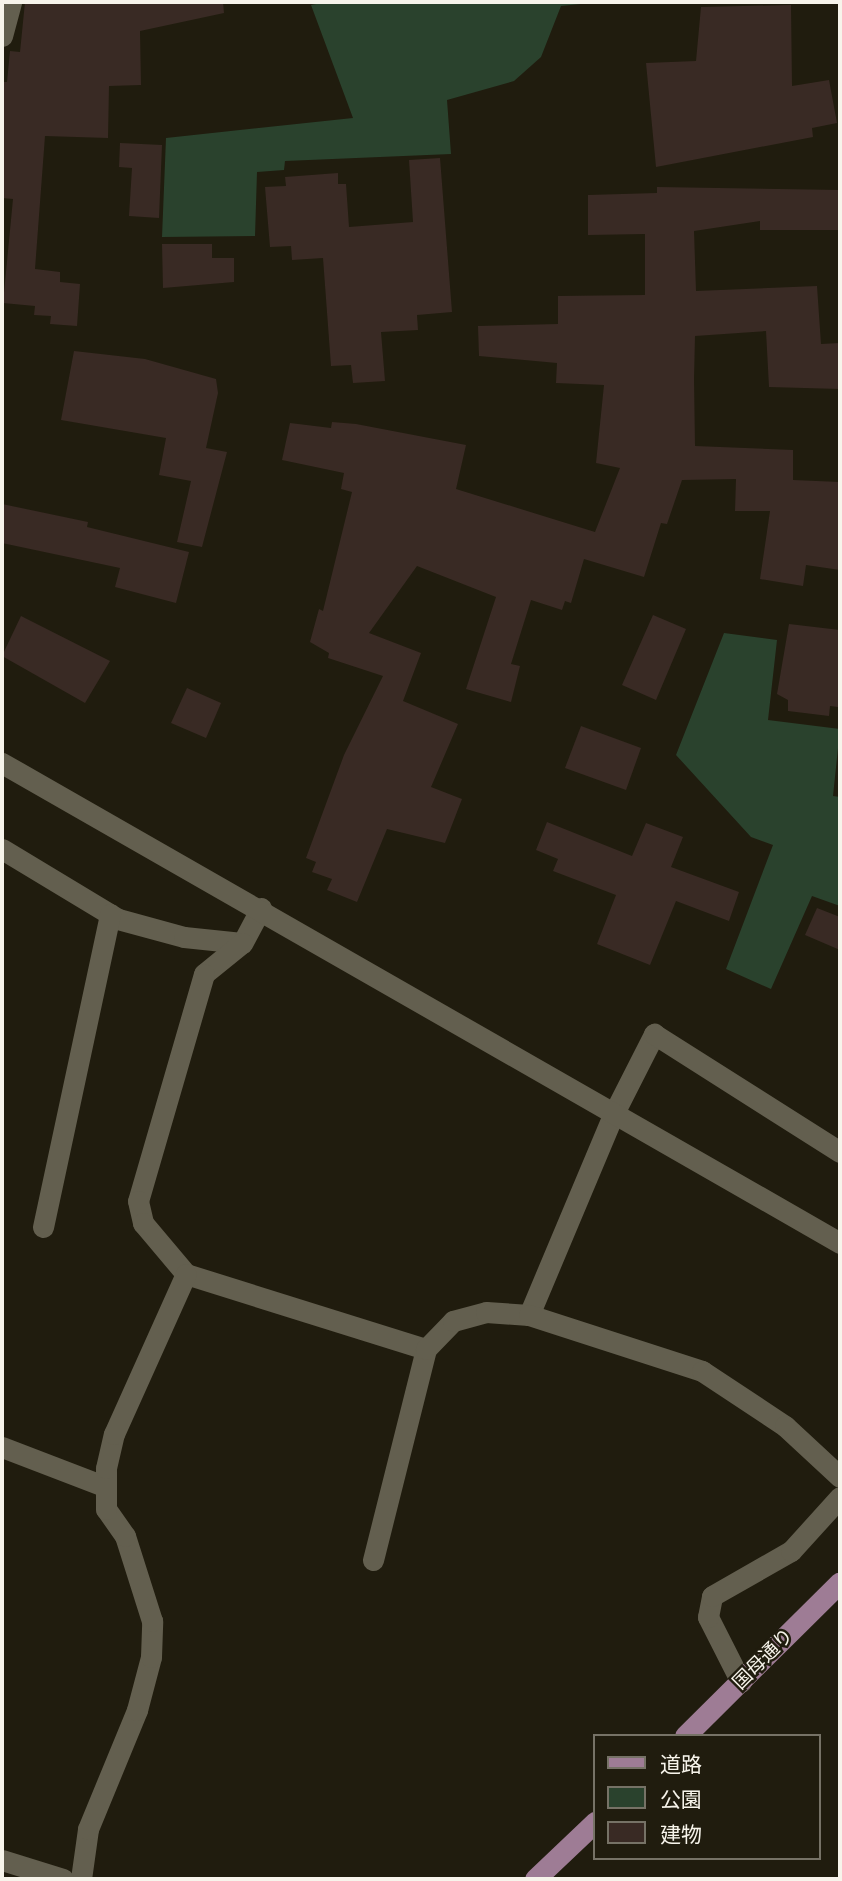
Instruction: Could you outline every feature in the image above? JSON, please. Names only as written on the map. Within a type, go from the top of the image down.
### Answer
[{"type":"main road","name":"国母通り","points":[[687,1734],[840,1582]]},
{"type":"main road","points":[[536,1879],[594,1823]]},
{"type":"street","points":[[2,36],[11,2]]},
{"type":"street","points":[[2,763],[261,908],[840,1243]]},
{"type":"street","points":[[2,849],[110,914],[184,937],[242,943]]},
{"type":"street","points":[[261,908],[242,943],[204,974],[138,1201],[143,1223],[161,1251],[186,1274],[426,1349]]},
{"type":"street","points":[[43,1227],[110,914]]},
{"type":"street","points":[[528,1315],[614,1113],[654,1034],[840,1152]]},
{"type":"street","points":[[81,1879],[88,1829],[137,1710],[151,1657],[152,1621],[125,1536],[106,1509],[106,1487],[114,1434],[186,1274]]},
{"type":"street","points":[[373,1560],[426,1349],[453,1321],[486,1312],[528,1315],[702,1371],[785,1426],[840,1478]]},
{"type":"street","points":[[2,1447],[106,1487]]},
{"type":"street","points":[[741,1682],[708,1617],[712,1596],[792,1551],[840,1497]]},
{"type":"street","points":[[2,1860],[63,1879]]},
{"type":"green space","points":[[326,2],[600,2],[561,6],[541,57],[514,81],[447,100],[451,154],[285,161],[284,170],[257,172],[255,236],[162,237],[166,138],[353,118],[311,5]]},
{"type":"green space","points":[[724,633],[777,640],[768,720],[840,729],[833,796],[840,797],[840,906],[812,896],[771,989],[726,969],[773,845],[751,837],[676,755]]},
{"type":"building","points":[[25,2],[223,2],[224,13],[140,31],[141,85],[109,86],[108,138],[45,136],[35,269],[60,272],[60,282],[80,284],[77,326],[50,324],[51,316],[34,315],[35,306],[3,303],[13,199],[2,198],[2,82],[7,82],[10,51],[20,52]]},
{"type":"building","points":[[791,5],[792,86],[829,80],[837,123],[812,128],[813,137],[656,167],[646,63],[696,61],[701,7]]},
{"type":"building","points":[[120,143],[162,145],[159,218],[129,216],[132,168],[119,167]]},
{"type":"building","points":[[440,158],[452,312],[417,315],[418,330],[381,332],[385,381],[353,383],[351,365],[331,366],[323,258],[292,260],[291,246],[270,247],[265,187],[286,186],[285,177],[338,173],[338,184],[346,184],[349,227],[413,222],[409,160]]},
{"type":"building","points":[[657,187],[840,190],[840,230],[760,230],[760,221],[694,231],[696,291],[817,286],[821,344],[840,343],[840,389],[769,387],[766,331],[695,336],[694,379],[695,446],[793,450],[793,480],[840,482],[840,570],[806,565],[803,586],[760,579],[770,511],[735,511],[736,479],[682,480],[667,524],[661,523],[644,577],[584,559],[571,603],[565,601],[562,610],[531,600],[511,664],[520,666],[511,702],[466,689],[496,597],[417,566],[369,633],[421,653],[403,701],[458,724],[431,787],[462,799],[445,843],[387,829],[357,902],[327,890],[332,879],[312,872],[316,862],[306,858],[344,755],[383,676],[328,658],[329,653],[310,642],[319,609],[323,611],[352,492],[341,489],[344,473],[282,460],[290,423],[331,428],[332,422],[356,424],[466,445],[456,489],[595,532],[620,468],[596,463],[604,385],[556,383],[557,363],[479,356],[478,326],[558,324],[558,296],[645,295],[645,234],[588,235],[588,195],[657,193]]},
{"type":"building","points":[[162,244],[212,244],[212,258],[234,258],[234,282],[163,288]]},
{"type":"building","points":[[74,351],[145,359],[216,379],[218,393],[206,448],[227,452],[202,547],[177,542],[191,481],[159,475],[166,438],[61,420]]},
{"type":"building","points":[[2,504],[88,522],[87,527],[189,552],[176,603],[115,587],[120,568],[2,543]]},
{"type":"building","points":[[653,615],[686,629],[656,700],[622,685]]},
{"type":"building","points":[[21,616],[110,661],[85,703],[2,656]]},
{"type":"building","points":[[789,624],[840,630],[838,707],[830,706],[829,716],[788,711],[788,700],[777,694]]},
{"type":"building","points":[[187,688],[221,703],[206,738],[171,723]]},
{"type":"building","points":[[581,726],[641,748],[626,790],[565,768]]},
{"type":"building","points":[[547,822],[632,856],[646,823],[683,837],[671,867],[739,892],[729,921],[676,901],[650,965],[597,944],[616,895],[553,871],[558,859],[536,850]]},
{"type":"building","points":[[817,908],[840,917],[840,950],[805,935]]}]
